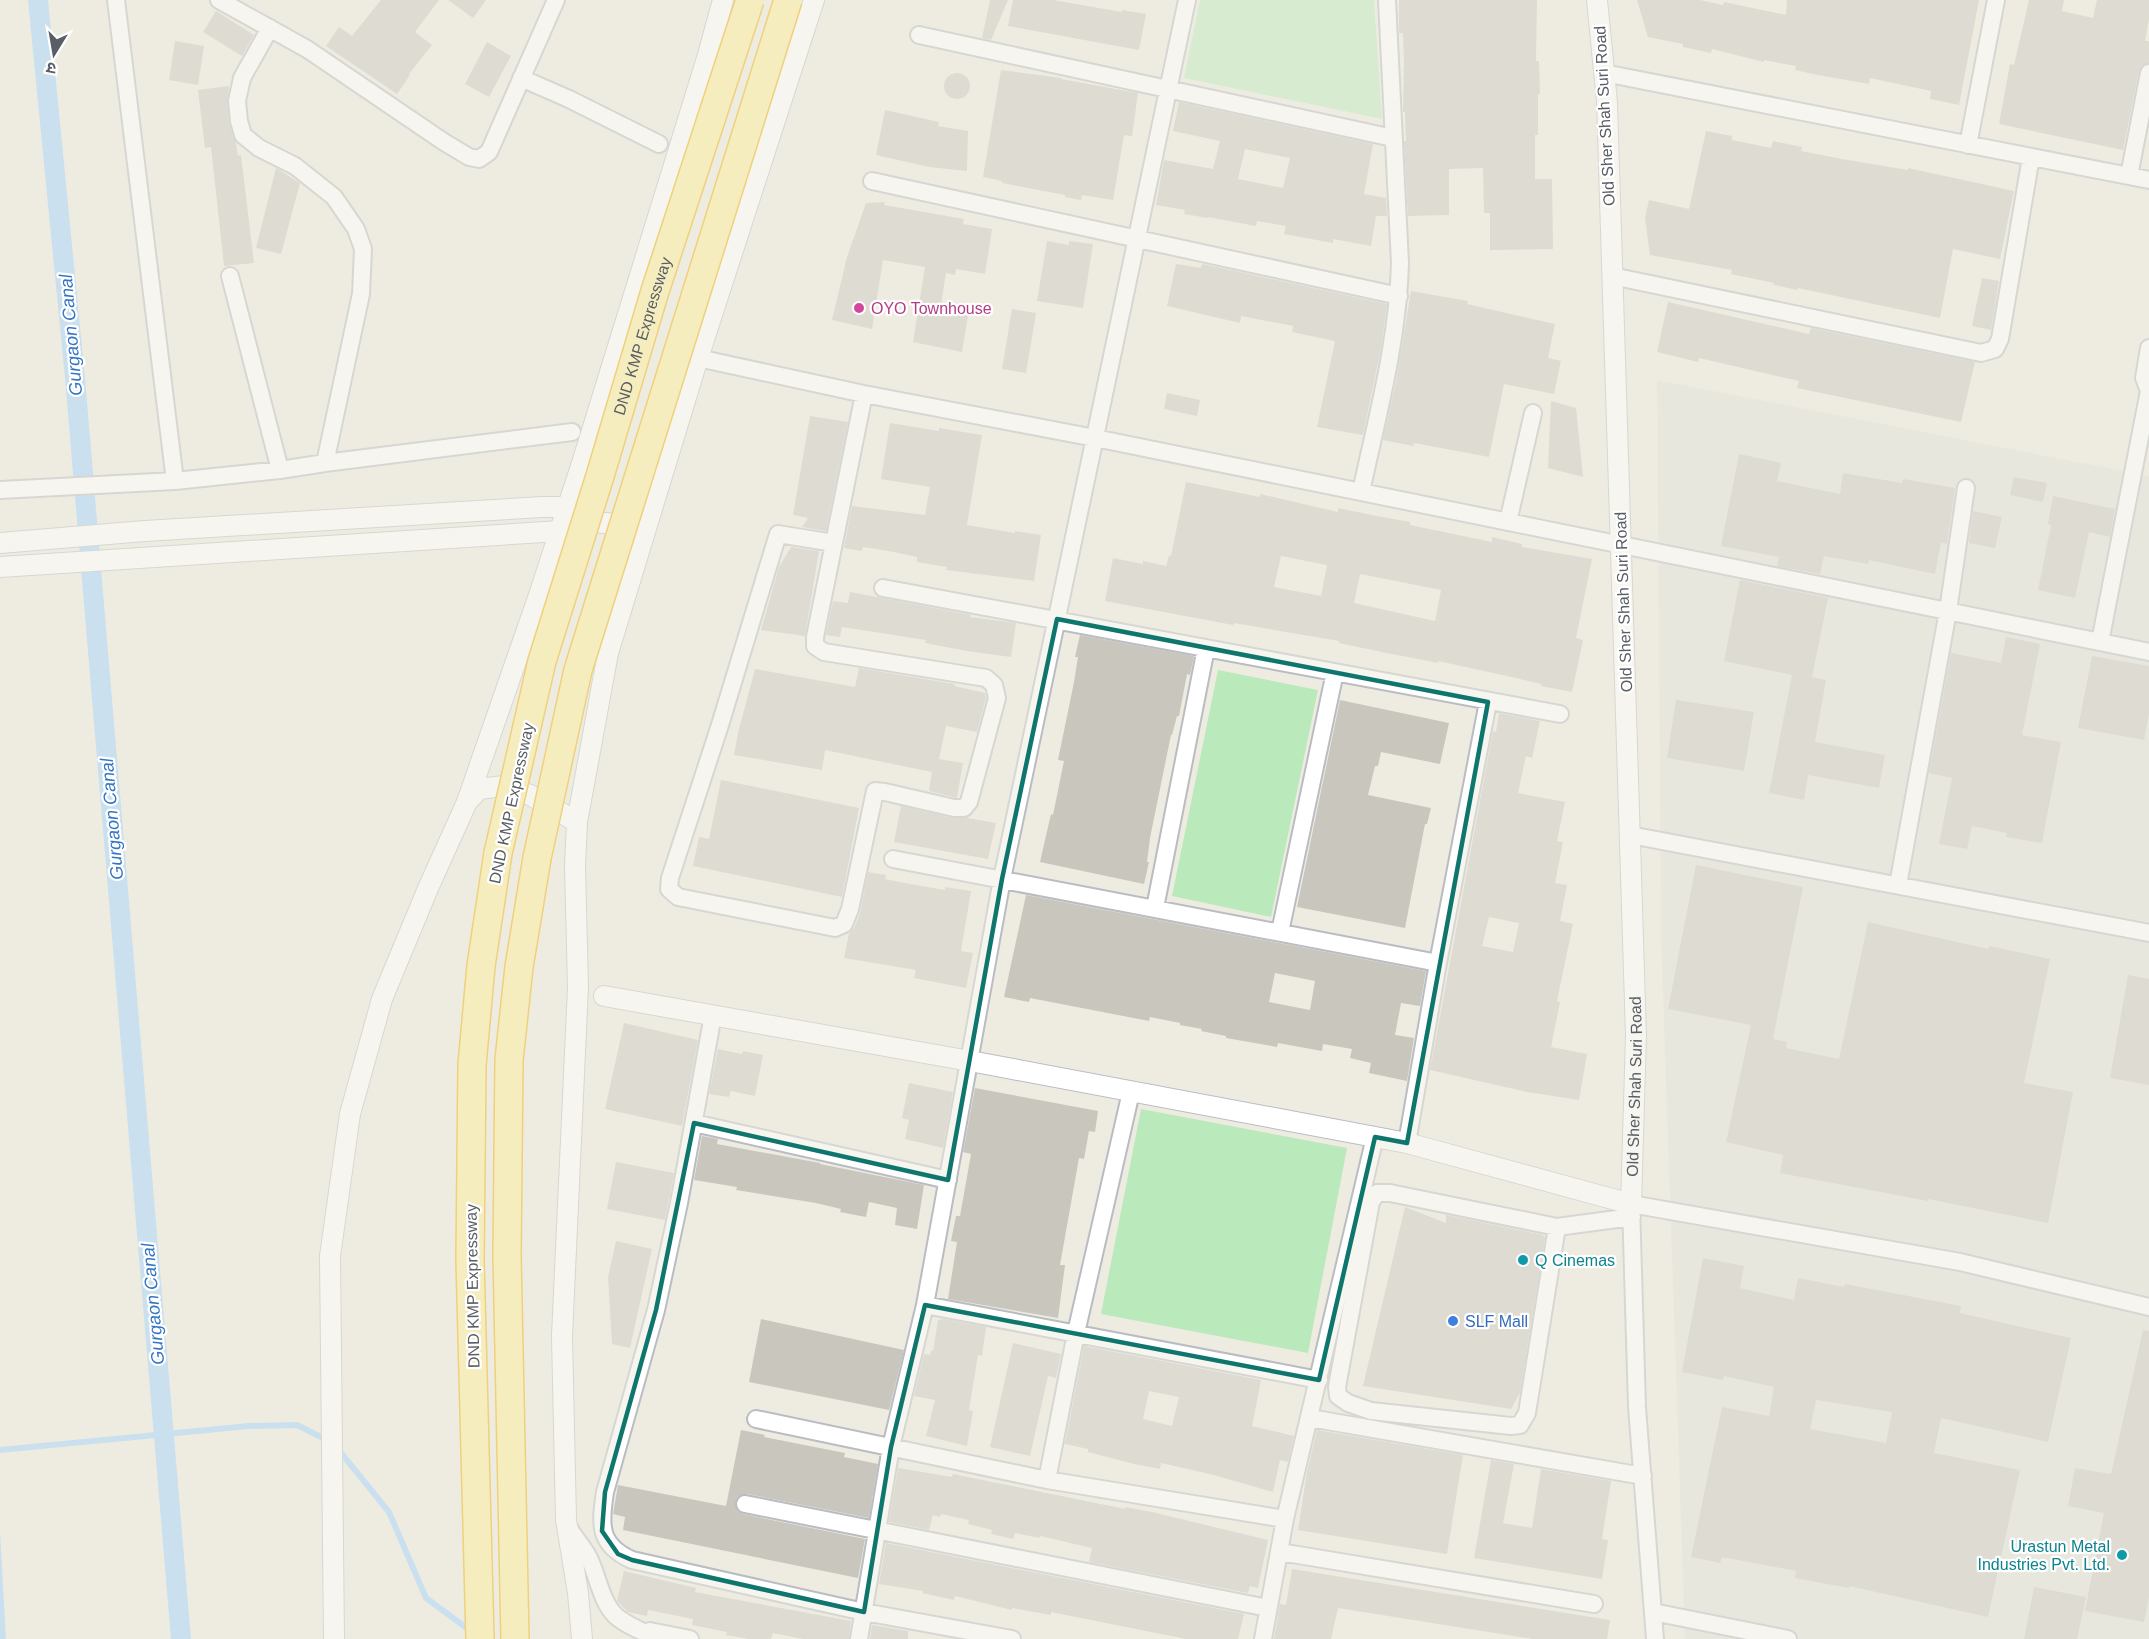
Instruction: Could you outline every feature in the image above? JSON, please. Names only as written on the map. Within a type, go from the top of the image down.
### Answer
[{"type":"highway","name":"DND KMP Expressway","points":[[480,1639],[470,1260],[472,1065],[481,966],[498,853],[542,661],[655,291],[750,0]]},
{"type":"highway","points":[[515,1639],[507,1255],[509,1060],[519,967],[537,858],[578,670],[788,0]]},
{"type":"street","points":[[116,0],[175,481]]},
{"type":"street","points":[[219,0],[307,49],[444,142],[476,159],[483,158],[489,152],[556,0]]},
{"type":"street","points":[[334,1639],[330,1256],[350,1114],[382,999],[467,801],[567,519],[723,0]]},
{"type":"street","points":[[582,1639],[578,1593],[566,1520],[562,1336],[578,987],[575,866],[577,822],[608,653],[698,358],[814,0]]},
{"type":"street","points":[[859,1639],[891,1447],[925,1305],[1002,879],[1187,0]]},
{"type":"street","points":[[1361,492],[1394,341],[1399,296],[1400,263],[1387,0]]},
{"type":"street","name":"Old Sher Shah Suri Road","points":[[1597,0],[1607,102],[1636,1036],[1631,1210]]},
{"type":"street","points":[[1968,145],[1996,0]]},
{"type":"street","points":[[270,28],[242,78],[237,101],[243,135],[259,148],[295,166],[334,197],[356,229],[363,249],[361,294],[325,463]]},
{"type":"street","points":[[919,34],[1393,138]]},
{"type":"street","points":[[1604,73],[2149,180]]},
{"type":"street","points":[[2129,176],[2149,73]]},
{"type":"street","points":[[521,78],[659,144]]},
{"type":"street","points":[[1612,276],[1981,353],[1995,349],[2000,339],[2031,157]]},
{"type":"street","points":[[872,181],[1399,296]]},
{"type":"street","points":[[230,276],[280,470]]},
{"type":"street","points":[[2100,642],[2149,391],[2144,378],[2149,348]]},
{"type":"street","points":[[698,358],[864,394],[1095,438],[2149,652]]},
{"type":"street","points":[[834,543],[778,534],[720,725],[670,878],[669,889],[678,897],[835,928],[844,924],[850,909],[875,791],[954,808],[964,808],[969,802],[997,698],[994,685],[986,678],[824,651],[815,646],[864,394]]},
{"type":"street","points":[[1508,522],[1533,413]]},
{"type":"street","points":[[0,490],[175,481],[280,470],[572,432]]},
{"type":"street","points":[[1898,885],[1948,611],[1966,488]]},
{"type":"street","points":[[1,567],[148,558],[567,519]]},
{"type":"street","points":[[0,543],[146,531],[567,519],[646,527]]},
{"type":"street","points":[[884,588],[1560,714]]},
{"type":"street","points":[[1155,908],[1206,648]]},
{"type":"street","points":[[1280,932],[1335,672]]},
{"type":"street","points":[[1407,1143],[1438,963],[1488,702]]},
{"type":"street","points":[[467,801],[479,789],[504,786],[530,795],[577,822]]},
{"type":"street","points":[[1630,835],[2149,933]]},
{"type":"street","points":[[894,858],[1438,963]]},
{"type":"street","points":[[604,996],[970,1061],[1407,1143],[1631,1210],[1960,1262],[2149,1308]]},
{"type":"street","points":[[713,1015],[694,1123],[656,1310],[605,1492],[602,1531],[618,1554],[632,1560],[864,1612],[1012,1639]]},
{"type":"street","points":[[1047,1480],[1076,1334],[1131,1092]]},
{"type":"street","points":[[694,1123],[948,1180]]},
{"type":"street","points":[[1263,1639],[1286,1519],[1375,1137]]},
{"type":"street","points":[[1557,1227],[1527,1413],[1520,1425],[1511,1426],[1371,1411],[1348,1403],[1338,1396],[1337,1387],[1371,1202],[1377,1193],[1390,1193],[1557,1227],[1631,1210]]},
{"type":"street","points":[[1631,1210],[1637,1407],[1655,1639]]},
{"type":"street","points":[[925,1305],[1319,1380]]},
{"type":"street","points":[[1310,1418],[1643,1476]]},
{"type":"street","points":[[756,1419],[1047,1480],[1286,1519]]},
{"type":"street","points":[[745,1504],[1268,1608]]},
{"type":"street","points":[[566,1520],[573,1538],[584,1549],[590,1560],[611,1610],[622,1621],[659,1639]]},
{"type":"street","points":[[1280,1552],[1594,1604]]},
{"type":"street","points":[[1653,1612],[1788,1639]]},
{"type":"street","points":[[634,1627],[690,1639]]},
{"type":"highlighted area","points":[[1057,619],[1488,702],[1407,1143],[1375,1137],[1319,1380],[925,1305],[891,1447],[864,1612],[632,1560],[618,1554],[602,1531],[605,1492],[656,1310],[694,1123],[948,1180],[1002,879]]},
{"type":"shaded area","points":[[1657,380],[2149,476],[2149,1639],[1685,1639],[1661,935]]},
{"type":"green space","points":[[1200,0],[1374,0],[1382,119],[1184,78]]},
{"type":"green space","points":[[1218,670],[1318,690],[1271,917],[1172,896]]},
{"type":"green space","points":[[1141,1109],[1347,1148],[1308,1353],[1101,1314]]},
{"type":"water","points":[[0,1530],[6,1639],[0,1639]]},
{"type":"building","points":[[381,0],[439,0],[415,32],[432,45],[409,74],[397,94],[326,46],[339,27],[352,36]]},
{"type":"building","points":[[448,0],[486,0],[473,18]]},
{"type":"building","points":[[990,0],[1008,0],[991,40],[982,38]]},
{"type":"building","points":[[1013,0],[1053,0],[1146,14],[1139,50],[1008,26]]},
{"type":"building","points":[[1399,0],[1537,0],[1536,61],[1539,61],[1540,94],[1538,94],[1538,135],[1535,135],[1535,179],[1552,179],[1553,249],[1490,250],[1490,213],[1484,213],[1483,168],[1449,169],[1449,215],[1408,216],[1404,141],[1406,141],[1405,112],[1403,112],[1403,33],[1399,33]]},
{"type":"building","points":[[1637,0],[1700,0],[1723,5],[1724,2],[1786,15],[1787,0],[1979,0],[1959,105],[1930,99],[1931,91],[1870,78],[1869,84],[1818,75],[1795,70],[1796,66],[1764,60],[1764,62],[1712,49],[1711,53],[1683,47],[1683,44],[1648,37]]},
{"type":"building","points":[[2029,0],[2064,0],[2062,11],[2093,18],[2097,0],[2149,0],[2149,19],[2145,41],[2149,41],[2149,63],[2142,66],[2139,71],[2123,150],[1999,124],[2010,64],[2014,65]]},
{"type":"building","points":[[216,11],[254,35],[242,56],[203,32]]},
{"type":"building","points":[[175,41],[204,46],[198,85],[169,80]]},
{"type":"building","points":[[487,42],[511,56],[489,97],[465,84]]},
{"type":"building","points":[[1001,70],[1061,78],[1138,93],[1132,136],[1124,135],[1113,200],[1082,195],[1081,200],[983,177]]},
{"type":"building","points":[[957,73],[966,77],[970,86],[966,95],[957,99],[948,95],[944,86],[948,77]]},
{"type":"building","points":[[229,86],[227,102],[229,122],[238,156],[241,155],[254,263],[224,266],[211,147],[205,148],[198,90]]},
{"type":"building","points":[[1179,102],[1373,144],[1364,194],[1386,198],[1387,216],[1376,216],[1371,246],[1333,239],[1333,243],[1284,234],[1286,226],[1257,221],[1256,226],[1184,214],[1185,210],[1156,205],[1164,160],[1213,169],[1220,141],[1173,131]],"holes":[[[1245,149],[1290,158],[1283,188],[1238,179]]]},
{"type":"building","points":[[885,110],[939,122],[938,126],[968,131],[967,171],[929,167],[876,155]]},
{"type":"building","points":[[1706,131],[1732,136],[1732,140],[1771,148],[1773,141],[1802,147],[1801,151],[1908,170],[1908,168],[2014,191],[2000,259],[1953,249],[1940,318],[1798,288],[1797,290],[1731,274],[1732,270],[1650,255],[1645,218],[1649,200],[1689,209]]},
{"type":"building","points":[[276,168],[300,183],[281,254],[256,248]]},
{"type":"building","points":[[885,202],[884,205],[964,219],[963,224],[992,229],[985,274],[956,269],[955,275],[946,273],[941,305],[969,309],[962,352],[913,342],[925,267],[883,260],[872,329],[832,320],[847,257],[866,203]]},
{"type":"building","points":[[1047,241],[1069,245],[1069,241],[1093,244],[1083,308],[1037,301]]},
{"type":"building","points":[[1176,264],[1201,268],[1202,264],[1387,304],[1381,348],[1363,435],[1317,427],[1335,341],[1292,332],[1293,326],[1241,316],[1240,323],[1167,306]]},
{"type":"building","points":[[1982,278],[1999,281],[1991,330],[1972,326]]},
{"type":"building","points":[[1411,291],[1468,301],[1467,304],[1555,324],[1548,358],[1561,361],[1554,394],[1504,384],[1489,457],[1414,443],[1413,446],[1383,440],[1396,381]]},
{"type":"building","points":[[1668,302],[1809,334],[1811,328],[1975,362],[1961,422],[1797,388],[1799,381],[1699,358],[1698,362],[1657,352]]},
{"type":"building","points":[[1012,309],[1036,313],[1026,373],[1002,369]]},
{"type":"building","points":[[1167,393],[1200,400],[1197,416],[1164,409]]},
{"type":"building","points":[[1551,401],[1576,408],[1583,477],[1548,468]]},
{"type":"building","points":[[810,416],[848,422],[826,531],[802,527],[808,518],[793,515]]},
{"type":"building","points":[[890,423],[982,435],[967,525],[1041,535],[1034,581],[946,570],[947,567],[917,562],[917,557],[894,552],[863,547],[862,551],[844,548],[852,506],[925,515],[930,487],[881,479]]},
{"type":"building","points":[[1739,454],[1781,463],[1777,481],[1840,494],[1843,473],[1902,483],[1903,479],[1955,488],[1947,544],[1941,542],[1935,574],[1869,560],[1868,564],[1824,556],[1820,574],[1777,566],[1779,557],[1721,546]]},
{"type":"building","points":[[2014,477],[2047,483],[2043,502],[2010,495]]},
{"type":"building","points":[[1186,482],[1260,497],[1260,494],[1338,512],[1338,508],[1410,522],[1410,525],[1492,542],[1492,537],[1522,544],[1522,547],[1592,559],[1576,638],[1583,640],[1572,692],[1438,661],[1438,663],[1339,643],[1339,641],[1234,623],[1233,625],[1105,601],[1113,558],[1166,566],[1169,555],[1171,556]],"holes":[[[1281,556],[1327,565],[1321,596],[1274,587]],[[1360,574],[1441,590],[1435,621],[1354,603]]]},
{"type":"building","points":[[2053,496],[2115,509],[2110,537],[2089,532],[2075,598],[2038,590],[2051,525],[2048,524]]},
{"type":"building","points":[[1973,511],[2002,517],[1995,548],[1969,543]]},
{"type":"building","points":[[791,547],[819,551],[805,636],[761,630],[779,567]]},
{"type":"building","points":[[1740,580],[1828,598],[1812,677],[1826,680],[1815,742],[1885,755],[1879,788],[1808,775],[1804,800],[1769,793],[1792,675],[1724,661]]},
{"type":"building","points":[[850,592],[971,615],[970,617],[1016,623],[1011,657],[925,643],[926,640],[842,627],[840,637],[826,635],[833,601],[848,603]]},
{"type":"building","points":[[1080,635],[1194,656],[1190,675],[1187,674],[1179,716],[1177,716],[1171,735],[1150,838],[1147,862],[1149,862],[1144,884],[1040,862],[1064,761],[1058,760],[1074,682],[1078,657],[1075,657]]},
{"type":"building","points":[[2006,637],[2040,644],[2022,735],[2061,742],[2042,843],[2006,837],[2007,833],[1972,826],[1967,849],[1939,844],[1952,778],[1929,773],[1951,653],[2001,663]]},
{"type":"building","points":[[2092,656],[2149,666],[2149,713],[2144,740],[2078,728]]},
{"type":"building","points":[[859,668],[955,684],[954,686],[985,693],[986,698],[977,732],[946,726],[939,759],[963,763],[957,798],[929,791],[932,772],[825,750],[822,770],[734,755],[755,669],[855,687]]},
{"type":"building","points":[[1340,700],[1449,723],[1440,764],[1381,752],[1368,795],[1431,808],[1427,824],[1425,824],[1405,928],[1297,907]]},
{"type":"building","points":[[1676,700],[1754,712],[1744,771],[1667,758]]},
{"type":"building","points":[[1499,713],[1540,721],[1532,758],[1526,756],[1518,793],[1565,802],[1557,841],[1563,842],[1555,883],[1567,885],[1560,921],[1573,924],[1557,1001],[1560,1002],[1551,1047],[1587,1054],[1579,1100],[1527,1092],[1430,1070],[1493,731],[1496,732]],"holes":[[[1489,917],[1519,923],[1513,952],[1482,946]]]},
{"type":"building","points":[[721,780],[859,808],[842,897],[693,866],[699,837],[709,839]]},
{"type":"building","points":[[901,806],[952,818],[996,823],[988,859],[894,842]]},
{"type":"building","points":[[1696,865],[1803,887],[1773,1039],[1787,1042],[1786,1048],[1839,1059],[1868,922],[1988,949],[1989,946],[2050,959],[2024,1083],[2073,1092],[2048,1223],[1780,1173],[1783,1155],[1726,1142],[1751,1025],[1668,1009]]},
{"type":"building","points":[[868,872],[886,875],[885,879],[910,884],[945,890],[945,887],[971,891],[961,951],[973,953],[966,988],[914,978],[916,970],[844,958],[849,933],[854,928],[860,913]]},
{"type":"building","points":[[1026,895],[1426,971],[1420,1006],[1401,1003],[1395,1035],[1414,1038],[1407,1081],[1369,1073],[1371,1063],[1350,1058],[1352,1049],[1323,1044],[1322,1051],[1278,1043],[1277,1047],[1226,1038],[1226,1036],[1201,1031],[1202,1029],[1150,1017],[1149,1021],[1030,998],[1029,1002],[1004,997]],"holes":[[[1275,973],[1315,981],[1310,1010],[1269,1002]]]},
{"type":"building","points":[[2128,975],[2149,979],[2149,1085],[2110,1078]]},
{"type":"building","points":[[624,1023],[698,1040],[682,1126],[605,1109]]},
{"type":"building","points":[[718,1049],[763,1055],[755,1096],[731,1091],[729,1097],[709,1094]]},
{"type":"building","points":[[909,1083],[953,1092],[943,1148],[905,1139],[909,1120],[902,1118]]},
{"type":"building","points":[[975,1088],[1098,1111],[1095,1132],[1089,1131],[1084,1159],[1079,1158],[1060,1265],[1065,1265],[1058,1318],[948,1299],[957,1242],[951,1241],[956,1216],[960,1216],[971,1154],[963,1152]]},
{"type":"building","points":[[702,1136],[718,1139],[717,1144],[924,1185],[917,1229],[895,1225],[897,1208],[869,1202],[866,1217],[840,1212],[841,1209],[816,1203],[736,1190],[737,1187],[694,1180]]},
{"type":"building","points":[[616,1162],[674,1173],[665,1220],[607,1209]]},
{"type":"building","points":[[1405,1207],[1446,1223],[1446,1215],[1543,1235],[1545,1238],[1520,1393],[1511,1409],[1363,1386]]},
{"type":"building","points":[[616,1241],[652,1249],[630,1348],[612,1344],[608,1277]]},
{"type":"building","points":[[1703,1258],[1744,1266],[1740,1288],[1794,1300],[1798,1278],[1844,1287],[1845,1284],[1961,1306],[1960,1313],[2071,1338],[2048,1442],[1941,1418],[1934,1453],[2020,1470],[1988,1617],[1849,1586],[1849,1588],[1795,1578],[1796,1571],[1722,1557],[1720,1563],[1691,1557],[1722,1407],[1769,1416],[1774,1387],[1724,1376],[1723,1380],[1682,1372]],"holes":[[[1816,1400],[1892,1412],[1886,1443],[1810,1429]]]},
{"type":"building","points":[[761,1319],[904,1350],[889,1410],[749,1382]]},
{"type":"building","points":[[944,1319],[986,1327],[982,1356],[978,1355],[969,1410],[973,1411],[967,1446],[926,1436],[935,1400],[914,1396],[924,1354],[930,1355],[931,1350],[933,1351],[938,1320]]},
{"type":"building","name":"Urastun Metal Industries Pvt. Ltd.","points":[[2143,1330],[2149,1331],[2149,1597],[2144,1622],[2085,1611],[2104,1513],[2068,1506],[2075,1468],[2111,1474]]},
{"type":"building","points":[[1013,1343],[1061,1354],[1056,1378],[1048,1376],[1030,1456],[990,1447]]},
{"type":"building","points":[[1084,1346],[1261,1380],[1252,1426],[1294,1436],[1288,1462],[1280,1460],[1273,1492],[1161,1463],[1160,1469],[1134,1464],[1065,1444]],"holes":[[[1149,1391],[1179,1397],[1172,1426],[1143,1419]]]},
{"type":"building","points":[[741,1430],[765,1435],[764,1437],[845,1453],[844,1457],[878,1464],[869,1518],[747,1494],[738,1497],[735,1503],[738,1511],[743,1514],[865,1539],[858,1578],[623,1530],[625,1517],[613,1514],[618,1485],[726,1506]]},
{"type":"building","points":[[1317,1430],[1463,1455],[1447,1554],[1298,1530],[1307,1472]]},
{"type":"building","points":[[1491,1460],[1514,1464],[1503,1523],[1532,1528],[1541,1469],[1611,1481],[1602,1539],[1608,1540],[1602,1579],[1474,1558]]},
{"type":"building","points":[[898,1468],[952,1477],[953,1474],[1125,1509],[1125,1507],[1152,1512],[1268,1540],[1258,1588],[1250,1586],[1248,1593],[1089,1562],[1092,1548],[1040,1536],[1040,1538],[1015,1533],[1013,1539],[991,1534],[992,1530],[968,1524],[969,1520],[941,1514],[940,1517],[933,1515],[929,1530],[889,1522]]},
{"type":"building","points":[[886,1543],[1244,1614],[1238,1639],[1186,1639],[1051,1612],[1051,1615],[1012,1608],[1012,1610],[955,1596],[954,1600],[922,1593],[923,1591],[879,1584]]},
{"type":"building","points":[[1292,1569],[1610,1620],[1607,1639],[1533,1639],[1338,1608],[1331,1639],[1274,1639],[1280,1604],[1286,1605]]},
{"type":"building","points":[[624,1571],[696,1588],[695,1592],[851,1621],[849,1639],[803,1639],[773,1633],[771,1639],[749,1639],[692,1625],[693,1619],[648,1610],[647,1616],[628,1612],[617,1601]]},
{"type":"building","points":[[2034,1587],[2086,1597],[2077,1639],[2024,1639]]},
{"type":"building","points":[[872,1625],[908,1631],[908,1639],[870,1639]]},
{"type":"waterway","name":"Gurgaon Canal","points":[[38,0],[75,378],[181,1639]]},
{"type":"waterway","name":"Gurgaon Canal","points":[[0,1450],[249,1426],[297,1425],[327,1440]]},
{"type":"waterway","points":[[337,1448],[389,1512],[426,1598],[472,1632]]},
{"type":"place","name":"OYO Townhouse","points":[[859,308]]},
{"type":"place","name":"Q Cinemas","points":[[1523,1260]]},
{"type":"place","name":"SLF Mall","points":[[1453,1321]]},
{"type":"place","name":"Urastun Metal Industries Pvt. Ltd.","points":[[2122,1555]]}]
